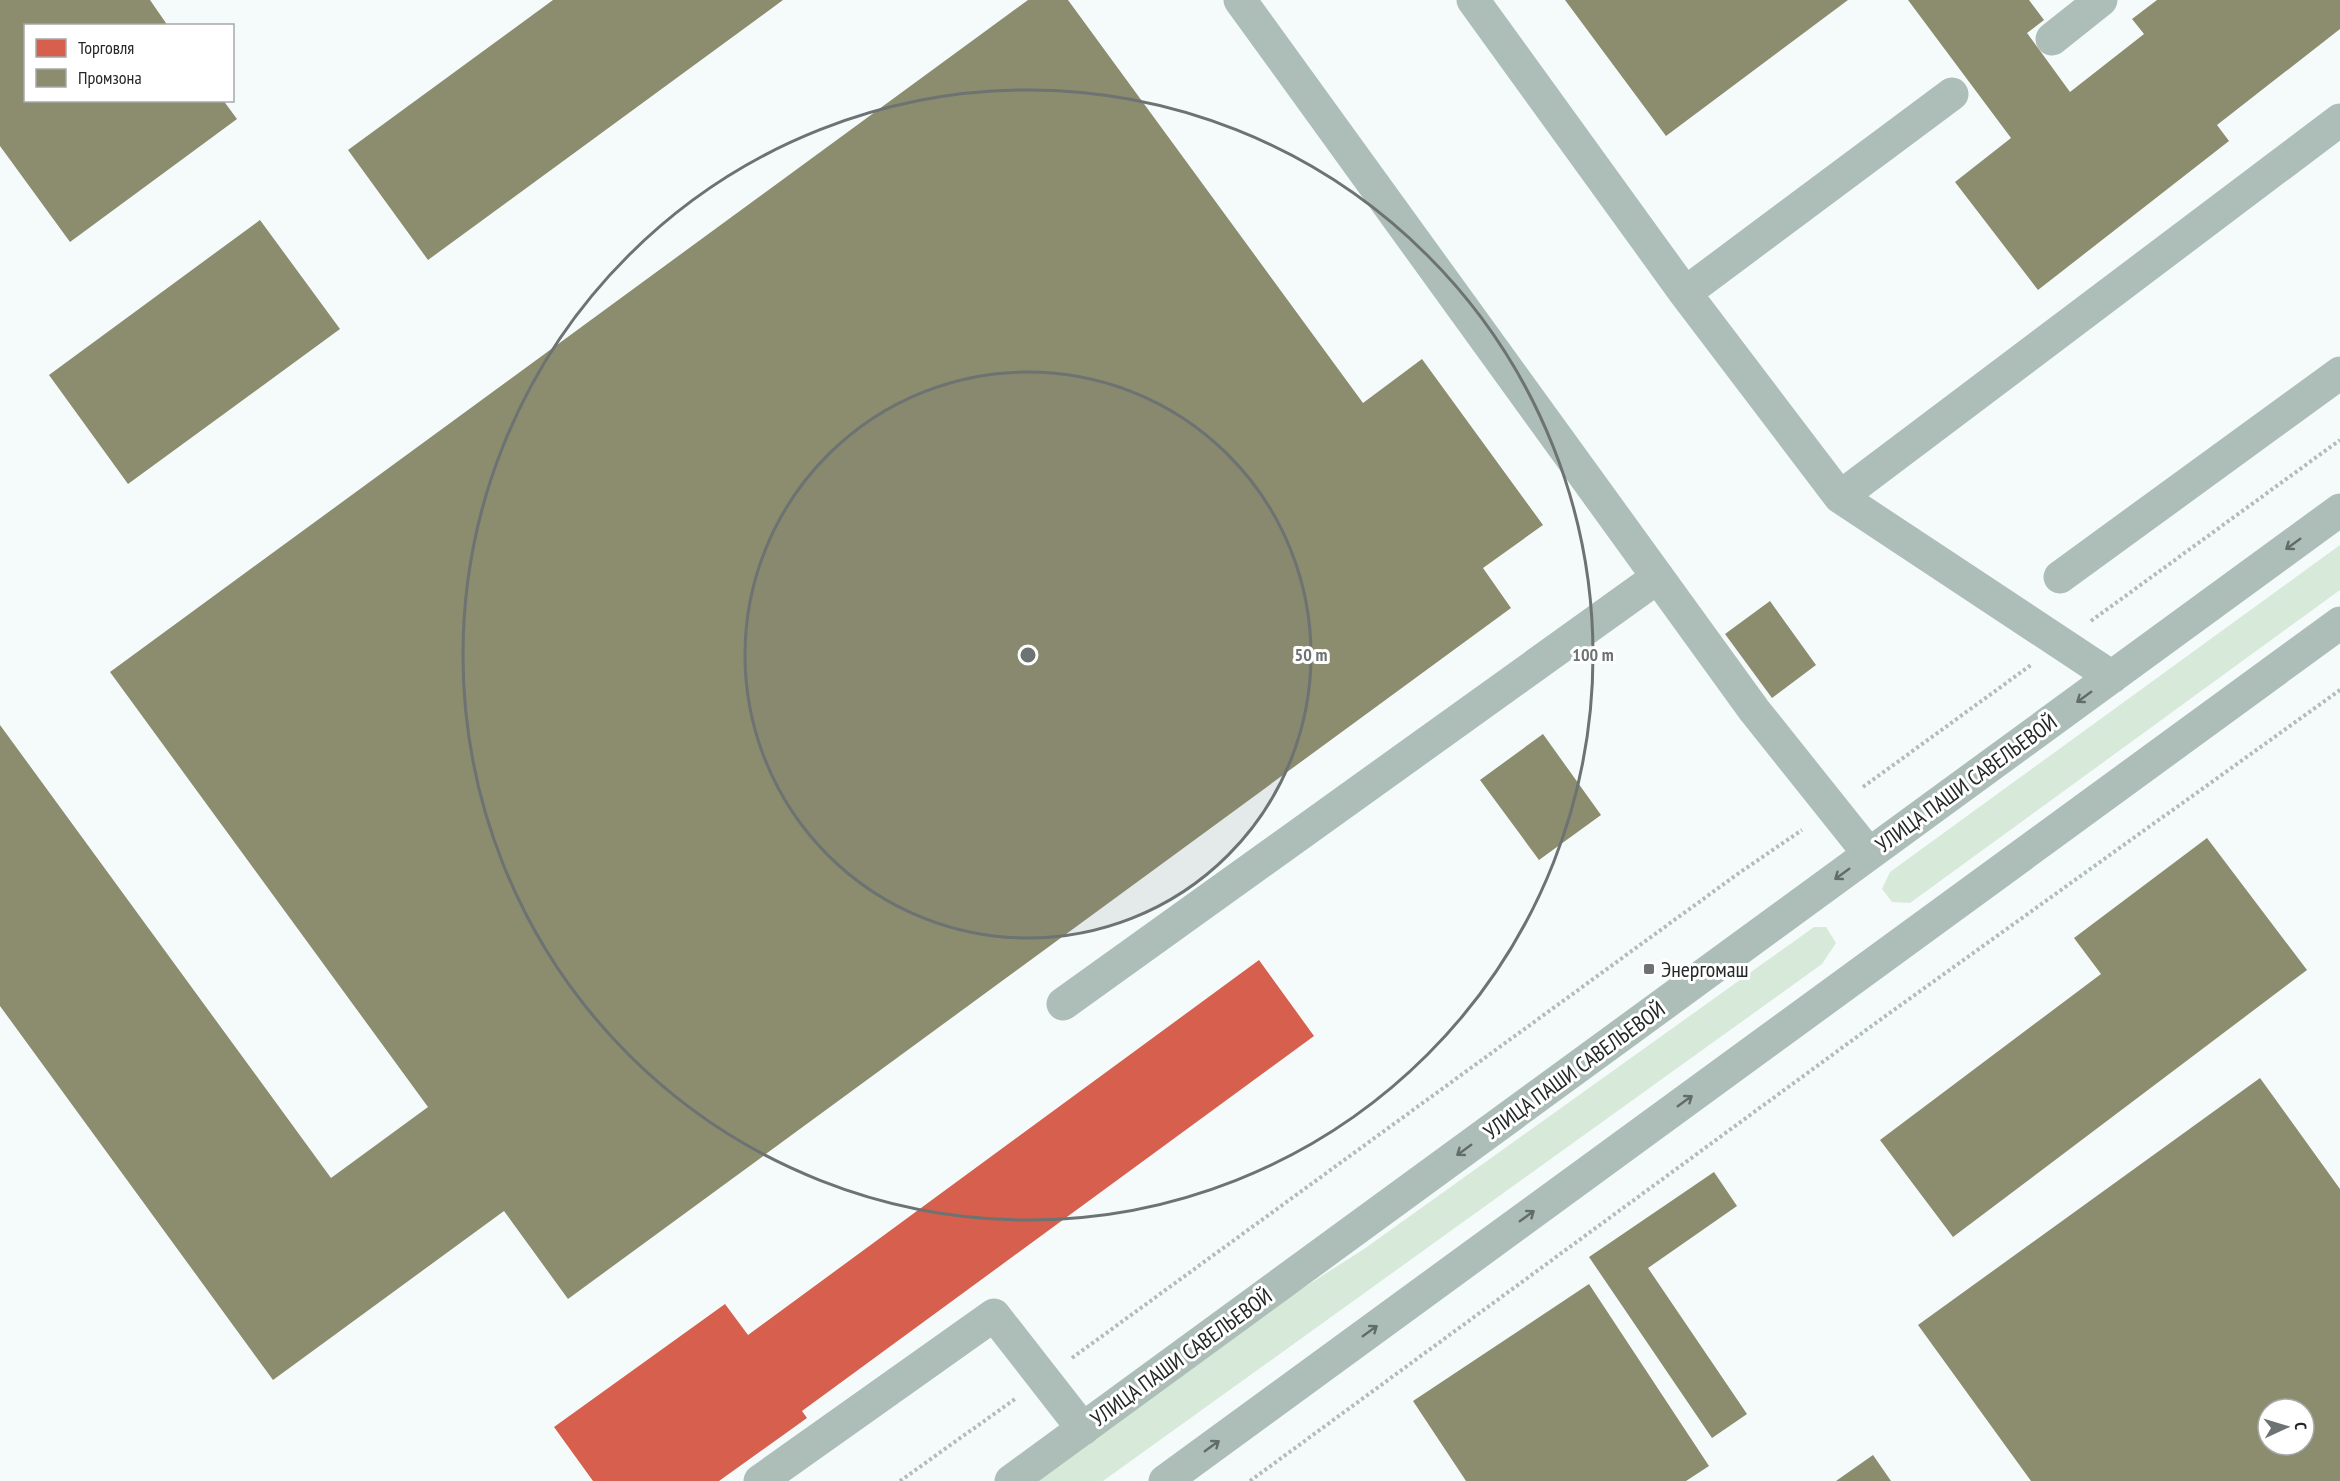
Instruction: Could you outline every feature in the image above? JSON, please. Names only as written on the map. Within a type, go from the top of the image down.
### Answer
[{"type":"street","points":[[1240,0],[1754,710],[1869,854]]},
{"type":"street","points":[[1473,0],[1685,293],[1840,496],[2112,677]]},
{"type":"street","points":[[2052,39],[2101,0]]},
{"type":"street","points":[[1685,293],[1952,94]]},
{"type":"street","points":[[1840,496],[2340,120]]},
{"type":"street","points":[[2060,578],[2340,373]]},
{"type":"street","name":"УЛИЦА ПАШИ САВЕЛЬЕВОЙ","points":[[1011,1481],[2340,510]]},
{"type":"street","points":[[1063,1004],[1658,577]]},
{"type":"street","points":[[1165,1481],[2340,623]]},
{"type":"street","points":[[760,1481],[994,1315],[1083,1429]]},
{"type":"path","points":[[900,1481],[1730,879],[1833,809],[2340,440]]},
{"type":"path","points":[[1250,1481],[1894,1010],[2340,690]]},
{"type":"green space","points":[[2340,545],[2340,590],[1910,903],[1892,902],[1882,889],[1890,872]]},
{"type":"green space","points":[[1814,927],[1826,927],[1836,943],[1822,964],[1103,1481],[1036,1481],[1083,1429],[1364,1249]]},
{"type":"building: Торговля","points":[[1259,960],[1314,1036],[802,1411],[807,1418],[719,1481],[593,1481],[554,1427],[725,1304],[748,1335]]},
{"type":"building: Промзона","points":[[0,0],[150,0],[167,24],[24,24],[24,102],[224,102],[237,119],[70,242],[0,146]]},
{"type":"building: Промзона","points":[[553,0],[783,0],[428,260],[348,150]]},
{"type":"building: Промзона","points":[[1028,0],[1068,0],[1363,403],[1422,359],[1543,525],[1483,568],[1511,608],[568,1299],[504,1211],[273,1380],[0,1006],[0,725],[331,1178],[428,1107],[110,672]]},
{"type":"building: Промзона","points":[[1565,0],[1848,0],[1666,136]]},
{"type":"building: Промзона","points":[[1908,0],[2029,0],[2044,20],[2027,33],[2070,92],[2144,34],[2132,19],[2157,0],[2340,0],[2340,29],[2217,125],[2229,141],[2038,290],[1955,182],[2011,138]]},
{"type":"building: Промзона","points":[[260,220],[340,329],[128,484],[49,375]]},
{"type":"building: Промзона","points":[[1770,601],[1816,665],[1772,698],[1725,634]]},
{"type":"building: Промзона","points":[[1543,734],[1601,815],[1539,860],[1480,780]]},
{"type":"building: Промзона","points":[[2207,838],[2307,970],[1953,1237],[1880,1140],[2101,974],[2074,938]]},
{"type":"building: Промзона","points":[[2260,1078],[2340,1189],[2340,1481],[2031,1481],[1918,1325]]},
{"type":"building: Промзона","points":[[1714,1172],[1737,1206],[1648,1268],[1747,1414],[1712,1438],[1589,1257]]},
{"type":"building: Промзона","points":[[1589,1284],[1709,1466],[1686,1481],[1466,1481],[1413,1401]]},
{"type":"building: Промзона","points":[[1873,1455],[1891,1481],[1836,1481]]},
{"type":"place","name":"Энергомаш","points":[[1649,969]]}]
